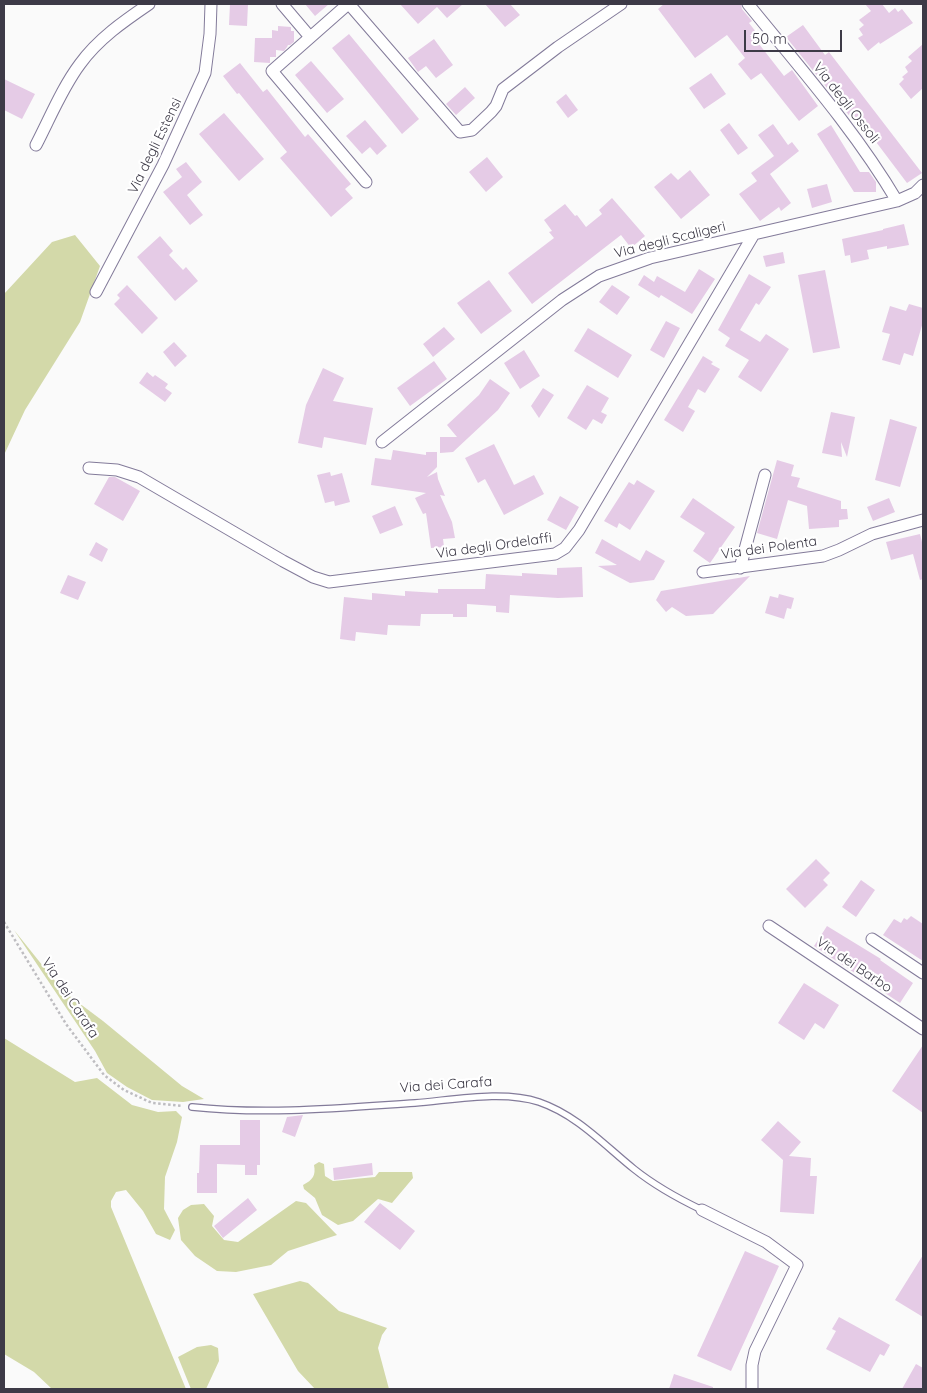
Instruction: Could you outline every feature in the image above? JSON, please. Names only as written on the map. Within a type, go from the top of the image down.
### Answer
[{"type":"street","points":[[36,145],[66,86],[81,62],[103,39],[149,4]]},
{"type":"street","name":"Via degli Estensi","points":[[96,292],[163,166],[205,73],[210,34],[211,4]]},
{"type":"street","points":[[282,4],[310,37]]},
{"type":"street","points":[[366,182],[272,71],[348,4],[460,132],[469,132],[491,112],[496,106],[503,89],[558,46],[620,4]]},
{"type":"street","name":"Via degli Ossoli","points":[[748,4],[846,125],[875,164],[897,201]]},
{"type":"street","name":"Via degli Scaligeri","points":[[382,442],[562,300],[593,279],[609,271],[650,258],[897,201],[922,190]]},
{"type":"street","name":"Via degli Ordelaffi","points":[[90,468],[117,470],[139,477],[284,561],[313,577],[329,582],[555,554],[565,548],[579,530],[754,234]]},
{"type":"street","points":[[740,568],[765,475]]},
{"type":"street","name":"Via dei Polenta","points":[[703,572],[823,556],[872,534],[923,520]]},
{"type":"street","name":"Via dei Barbo","points":[[769,926],[923,1029]]},
{"type":"street","points":[[872,939],[923,973]]},
{"type":"street","name":"Via dei Carafa","points":[[702,1210],[766,1242],[797,1265],[755,1351],[752,1365],[752,1389]]},
{"type":"lane","name":"Via dei Carafa","points":[[192,1107],[226,1111],[315,1110],[487,1097],[529,1099],[549,1106],[568,1116],[596,1135],[644,1177],[702,1210]]},
{"type":"path","name":"Via dei Carafa","points":[[4,922],[66,1024],[104,1075],[124,1090],[152,1103],[192,1107]]},
{"type":"green space","points":[[75,235],[100,266],[80,322],[25,410],[4,455],[4,294],[52,242]]},
{"type":"green space","points":[[14,930],[63,991],[103,1021],[182,1086],[204,1099],[183,1102],[152,1100],[127,1087],[107,1073],[95,1051]]},
{"type":"green space","points":[[4,1038],[75,1082],[97,1078],[132,1105],[158,1112],[176,1111],[182,1117],[177,1142],[165,1177],[164,1209],[175,1230],[170,1240],[156,1234],[143,1211],[126,1190],[116,1192],[111,1201],[111,1207],[186,1389],[52,1389],[34,1372],[4,1354]]},
{"type":"green space","points":[[319,1162],[324,1164],[325,1176],[333,1181],[375,1177],[379,1172],[412,1172],[413,1178],[392,1203],[378,1199],[353,1221],[338,1225],[322,1215],[315,1198],[304,1189],[303,1185],[311,1179],[315,1172],[314,1165]]},
{"type":"green space","points":[[296,1201],[306,1203],[337,1235],[288,1251],[271,1265],[236,1272],[217,1271],[195,1256],[181,1240],[178,1218],[183,1210],[191,1205],[204,1204],[214,1216],[212,1226],[224,1240],[238,1242]]},
{"type":"green space","points":[[300,1281],[308,1283],[339,1311],[387,1328],[382,1335],[378,1348],[389,1389],[315,1389],[298,1371],[253,1294]]},
{"type":"green space","points":[[211,1345],[218,1348],[219,1361],[206,1389],[191,1389],[178,1357],[197,1347]]},
{"type":"building","points":[[230,4],[248,4],[247,26],[229,25]]},
{"type":"building","points":[[305,4],[329,4],[315,16]]},
{"type":"building","points":[[400,4],[463,4],[447,18],[437,7],[418,24]]},
{"type":"building","points":[[485,4],[510,4],[520,15],[505,27]]},
{"type":"building","points":[[664,4],[741,4],[742,9],[752,21],[749,23],[756,32],[752,35],[784,76],[792,70],[818,106],[799,121],[761,73],[751,80],[738,64],[745,58],[727,35],[695,58],[658,9]]},
{"type":"building","points":[[865,4],[882,4],[889,13],[895,8],[898,12],[902,9],[913,23],[880,44],[879,42],[868,51],[858,38],[863,35],[859,29],[864,25],[859,20],[871,11]]},
{"type":"building","points":[[803,25],[825,55],[829,52],[922,173],[907,183],[864,126],[860,129],[786,37]]},
{"type":"building","points":[[278,26],[291,27],[291,31],[294,31],[294,42],[288,45],[284,51],[276,50],[276,57],[270,57],[270,63],[254,62],[255,38],[272,38],[272,30],[278,31]]},
{"type":"building","points":[[349,34],[419,119],[402,134],[332,48]]},
{"type":"building","points":[[434,39],[453,65],[436,78],[426,66],[418,72],[408,58]]},
{"type":"building","points":[[923,44],[923,88],[911,99],[899,84],[904,79],[902,77],[908,72],[905,67],[912,61],[908,57]]},
{"type":"building","points":[[311,61],[344,99],[327,113],[295,75]]},
{"type":"building","points":[[240,63],[263,92],[267,89],[305,137],[308,134],[351,184],[345,189],[353,198],[331,217],[280,158],[287,152],[223,76]]},
{"type":"building","points":[[711,73],[726,94],[704,109],[689,88]]},
{"type":"building","points":[[4,79],[35,94],[22,119],[4,110]]},
{"type":"building","points":[[465,87],[475,98],[456,115],[446,104]]},
{"type":"building","points":[[566,94],[578,110],[568,118],[556,102]]},
{"type":"building","points":[[224,113],[264,159],[239,181],[199,134]]},
{"type":"building","points":[[365,120],[387,146],[377,155],[370,147],[362,154],[346,136]]},
{"type":"building","points":[[729,123],[748,148],[738,155],[720,130]]},
{"type":"building","points":[[773,124],[788,145],[792,142],[799,151],[770,174],[791,203],[781,211],[779,207],[760,221],[739,194],[757,181],[751,173],[774,156],[758,135]]},
{"type":"building","points":[[831,125],[860,172],[869,172],[876,182],[876,192],[854,192],[817,134]]},
{"type":"building","points":[[487,157],[503,177],[486,192],[469,172]]},
{"type":"building","points":[[186,162],[202,182],[187,195],[203,215],[190,225],[163,192],[182,177],[176,169]]},
{"type":"building","points":[[690,170],[710,195],[681,219],[654,187],[671,173],[678,180]]},
{"type":"building","points":[[827,184],[832,202],[812,208],[807,189]]},
{"type":"building","points":[[612,198],[645,236],[631,248],[621,235],[532,304],[508,273],[554,238],[549,232],[552,231],[544,220],[565,204],[586,227],[602,214],[599,210]]},
{"type":"building","points":[[904,224],[909,245],[887,249],[887,246],[867,250],[869,259],[851,263],[850,255],[845,256],[842,239]]},
{"type":"building","points":[[160,236],[173,251],[169,255],[183,270],[186,267],[198,281],[175,301],[137,257]]},
{"type":"building","points":[[783,252],[785,263],[766,267],[763,256]]},
{"type":"building","points":[[699,269],[715,279],[692,314],[661,295],[659,298],[638,285],[644,275],[654,282],[657,276],[685,292]]},
{"type":"building","points":[[825,270],[840,348],[813,353],[798,275]]},
{"type":"building","points":[[749,274],[771,287],[759,305],[756,303],[740,330],[760,342],[766,334],[789,349],[761,392],[738,377],[749,360],[725,346],[730,338],[718,330]]},
{"type":"building","points":[[489,280],[512,311],[481,334],[457,303]]},
{"type":"building","points":[[127,285],[158,318],[142,334],[114,304],[120,298],[117,295]]},
{"type":"building","points":[[612,285],[630,297],[617,315],[599,302]]},
{"type":"building","points":[[909,304],[923,308],[923,322],[913,356],[904,353],[900,365],[882,360],[890,334],[882,332],[890,306],[906,311]]},
{"type":"building","points":[[666,321],[680,328],[664,358],[650,350]]},
{"type":"building","points":[[444,327],[455,339],[433,357],[423,344]]},
{"type":"building","points":[[588,328],[632,355],[618,378],[574,351]]},
{"type":"building","points":[[174,342],[187,356],[175,367],[163,352]]},
{"type":"building","points":[[524,350],[540,376],[520,389],[504,363]]},
{"type":"building","points":[[703,356],[720,369],[705,393],[698,389],[688,407],[695,411],[683,432],[664,420]]},
{"type":"building","points":[[434,361],[447,379],[410,406],[397,388]]},
{"type":"building","points":[[323,368],[344,378],[333,401],[373,408],[366,445],[324,437],[322,448],[298,443],[306,405]]},
{"type":"building","points":[[147,372],[168,384],[165,388],[172,393],[165,402],[139,383]]},
{"type":"building","points":[[490,379],[510,393],[498,410],[453,452],[440,453],[440,437],[457,437],[447,425],[479,395]]},
{"type":"building","points":[[587,385],[609,398],[601,412],[607,415],[602,424],[593,419],[586,430],[567,418]]},
{"type":"building","points":[[543,388],[554,395],[539,418],[531,406]]},
{"type":"building","points":[[831,412],[855,417],[847,457],[841,442],[842,457],[822,453]]},
{"type":"building","points":[[890,419],[917,427],[900,487],[875,480]]},
{"type":"building","points":[[494,444],[514,485],[534,475],[544,494],[504,515],[485,479],[478,483],[465,458]]},
{"type":"building","points":[[393,450],[426,455],[426,452],[437,452],[437,467],[427,477],[437,472],[445,496],[440,495],[452,522],[455,538],[443,539],[444,547],[431,548],[426,513],[423,514],[415,498],[426,493],[371,485],[375,458],[391,460]]},
{"type":"building","points":[[777,460],[794,465],[791,476],[800,478],[797,487],[841,501],[841,509],[847,509],[848,519],[839,520],[839,527],[809,529],[807,506],[788,500],[777,539],[757,533]]},
{"type":"building","points":[[330,472],[331,476],[342,473],[350,502],[335,506],[334,501],[325,503],[317,475]]},
{"type":"building","points":[[109,477],[115,477],[140,491],[123,521],[94,504]]},
{"type":"building","points":[[637,480],[655,491],[630,530],[619,523],[617,528],[604,521],[629,482],[634,485]]},
{"type":"building","points":[[560,496],[579,507],[566,530],[547,520]]},
{"type":"building","points":[[693,498],[735,527],[710,563],[693,551],[705,533],[680,517]]},
{"type":"building","points":[[889,498],[895,512],[873,521],[867,507]]},
{"type":"building","points":[[395,506],[403,525],[380,534],[372,516]]},
{"type":"building","points":[[920,534],[923,546],[923,579],[920,580],[913,554],[891,560],[886,542]]},
{"type":"building","points":[[602,539],[640,561],[646,550],[665,561],[654,580],[630,583],[598,566],[617,565],[595,553]]},
{"type":"building","points":[[96,542],[108,549],[102,562],[89,555]]},
{"type":"building","points":[[582,567],[583,597],[558,598],[510,595],[509,613],[496,612],[496,606],[467,604],[467,617],[453,617],[453,614],[421,614],[420,626],[388,625],[387,635],[356,632],[355,641],[340,639],[344,597],[372,600],[372,593],[405,596],[405,591],[438,593],[438,589],[485,589],[486,574],[522,576],[522,573],[557,575],[557,568]]},
{"type":"building","points":[[68,575],[86,582],[78,600],[60,593]]},
{"type":"building","points":[[750,576],[713,614],[686,616],[672,607],[666,612],[656,600],[661,591]]},
{"type":"building","points":[[779,594],[794,598],[791,609],[787,608],[784,619],[765,613],[770,596],[778,598]]},
{"type":"building","points":[[816,859],[830,873],[823,880],[828,885],[805,908],[786,889]]},
{"type":"building","points":[[861,880],[875,890],[856,917],[842,907]]},
{"type":"building","points":[[911,916],[923,924],[923,961],[883,935],[894,919],[901,923],[904,918],[907,920]]},
{"type":"building","points":[[827,926],[881,959],[913,983],[900,1003],[814,946]]},
{"type":"building","points":[[804,983],[839,1005],[824,1029],[815,1023],[804,1040],[778,1023]]},
{"type":"building","points":[[923,1045],[923,1113],[892,1091]]},
{"type":"building","points":[[303,1115],[295,1137],[282,1132],[287,1117]]},
{"type":"building","points":[[240,1120],[260,1120],[260,1165],[257,1165],[257,1175],[245,1175],[245,1165],[217,1164],[217,1193],[197,1193],[200,1145],[240,1145]]},
{"type":"building","points":[[778,1121],[801,1142],[789,1156],[811,1158],[810,1176],[817,1176],[814,1214],[780,1212],[783,1160],[761,1140]]},
{"type":"building","points":[[372,1163],[373,1175],[334,1180],[333,1168]]},
{"type":"building","points":[[248,1198],[257,1210],[223,1238],[214,1226]]},
{"type":"building","points":[[380,1203],[415,1231],[400,1250],[364,1222]]},
{"type":"building","points":[[745,1251],[779,1266],[731,1371],[697,1356]]},
{"type":"building","points":[[923,1255],[923,1317],[895,1300]]},
{"type":"building","points":[[839,1317],[890,1345],[884,1356],[880,1354],[870,1372],[826,1349],[836,1331],[832,1329]]},
{"type":"building","points":[[916,1364],[923,1368],[923,1389],[902,1389]]},
{"type":"building","points":[[674,1374],[713,1387],[713,1389],[669,1389]]}]
